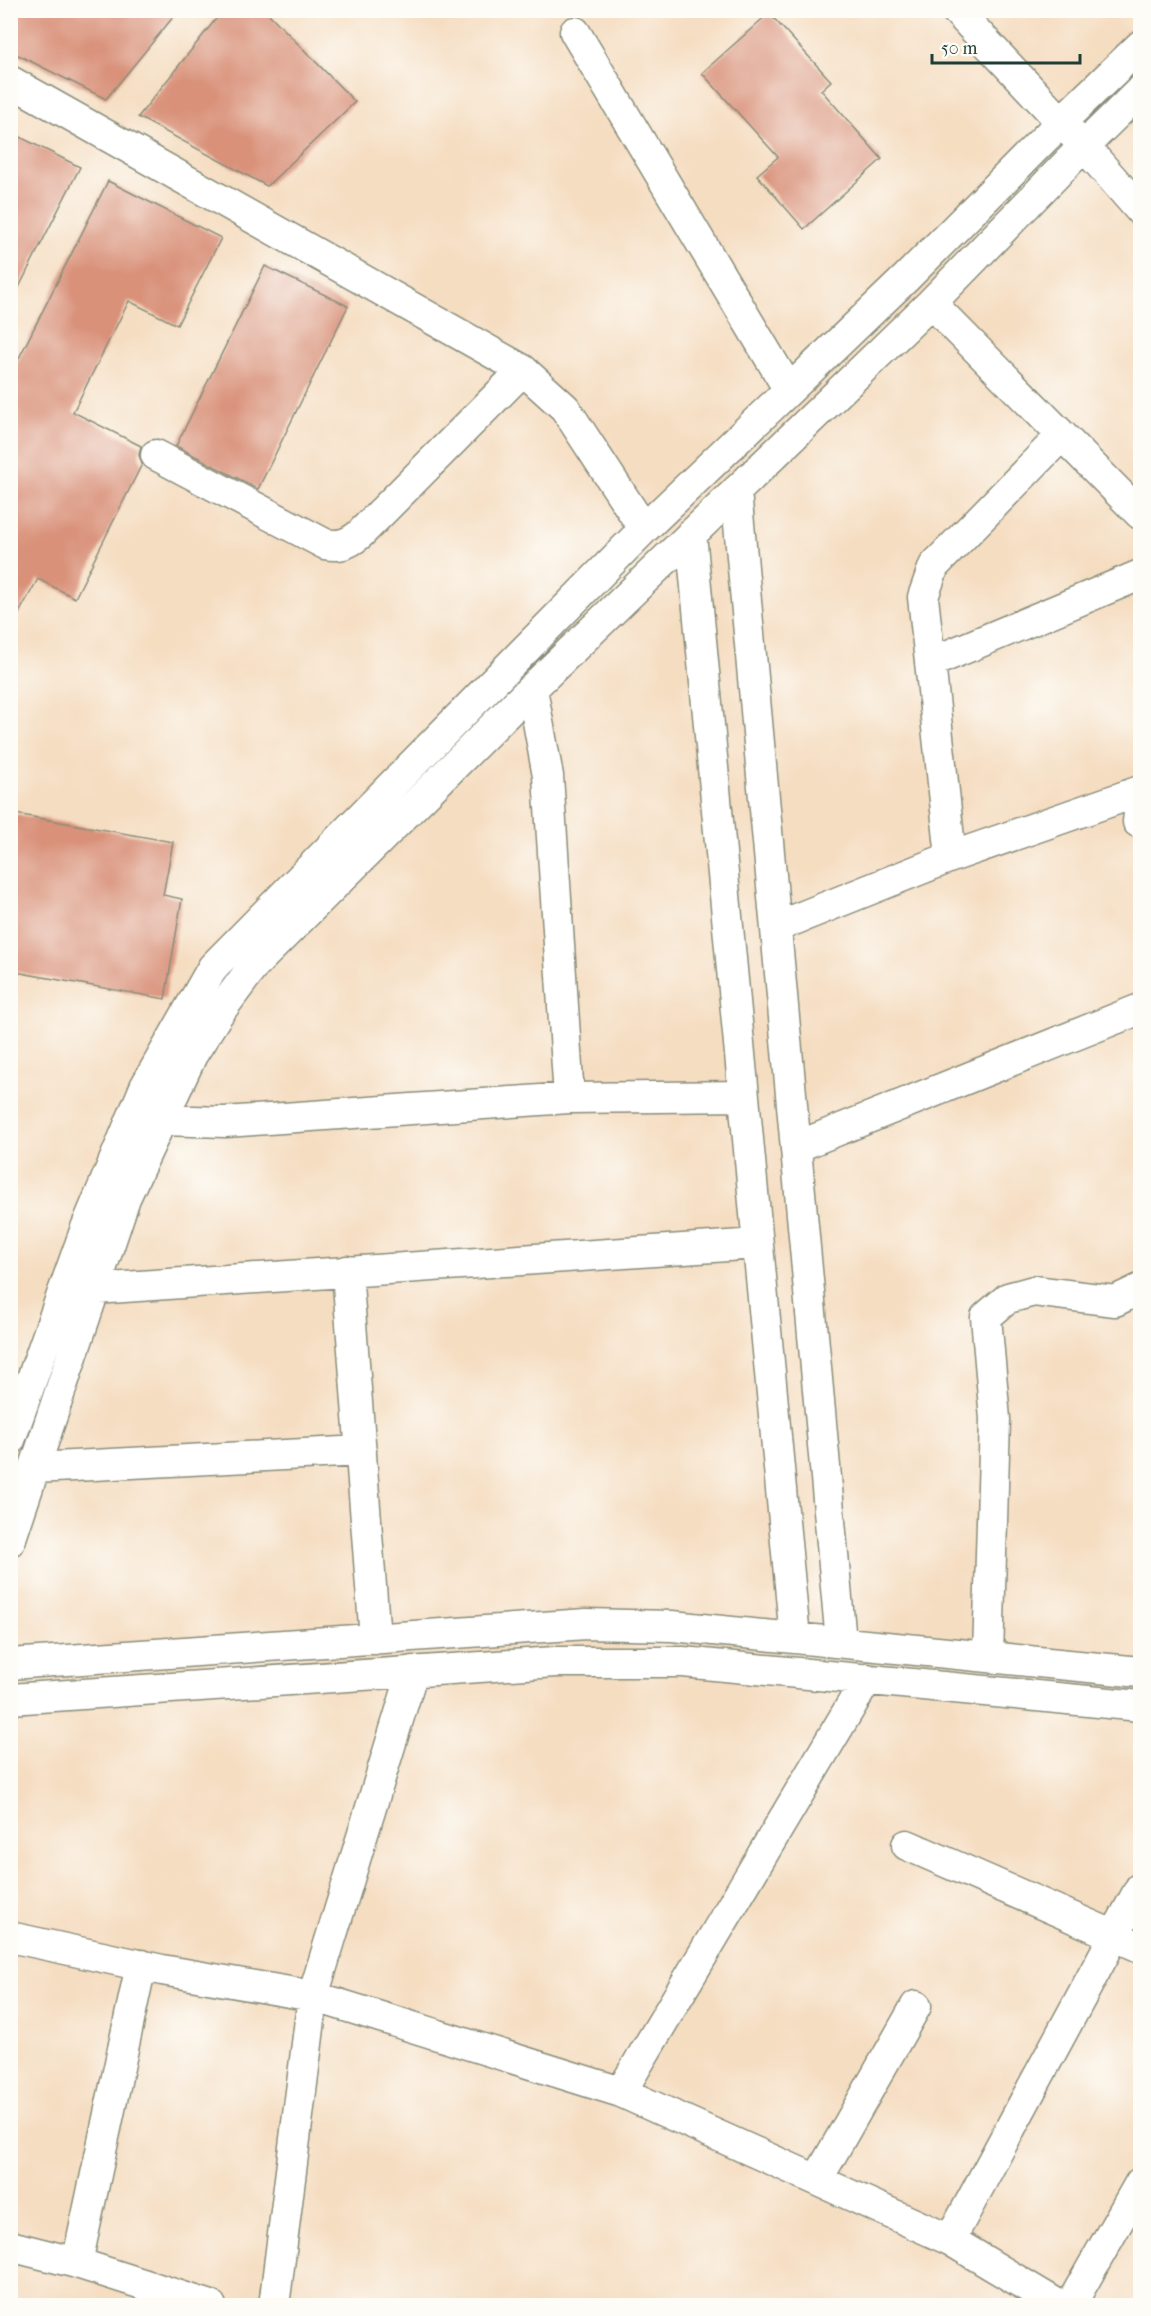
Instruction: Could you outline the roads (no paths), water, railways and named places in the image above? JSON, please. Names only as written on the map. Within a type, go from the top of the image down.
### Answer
[{"type":"street","points":[[956,10],[1084,146],[1140,210]]},
{"type":"street","points":[[575,32],[789,390]]},
{"type":"street","points":[[10,1440],[86,1228],[145,1087],[213,967],[644,530],[906,278],[1140,46]]},
{"type":"street","points":[[10,81],[523,369],[565,408],[644,530]]},
{"type":"street","points":[[10,1541],[125,1198],[192,1055],[218,1014],[255,964],[532,689],[931,303],[1140,91]]},
{"type":"street","points":[[931,303],[1140,514]]},
{"type":"street","points":[[156,455],[325,544],[346,544],[359,535],[523,369]]},
{"type":"street","points":[[951,857],[923,597],[934,566],[1062,435]]},
{"type":"street","points":[[736,491],[841,1642]]},
{"type":"street","points":[[691,534],[795,1638]]},
{"type":"street","points":[[930,663],[1140,575]]},
{"type":"street","points":[[532,689],[548,776],[568,1098]]},
{"type":"street","points":[[776,927],[951,857],[1140,791]]},
{"type":"street","points":[[1140,804],[1138,822],[1140,823]]},
{"type":"street","points":[[796,1147],[1140,1009]]},
{"type":"street","points":[[161,1120],[225,1122],[568,1098],[744,1096]]},
{"type":"street","points":[[95,1288],[757,1244]]},
{"type":"street","points":[[347,1271],[375,1639]]},
{"type":"street","points":[[988,1657],[995,1419],[986,1317],[1008,1299],[1034,1291],[1115,1301],[1140,1289]]},
{"type":"street","points":[[35,1468],[361,1451]]},
{"type":"street","points":[[10,1664],[586,1624],[672,1626],[1140,1672]]},
{"type":"street","points":[[10,1699],[555,1662],[682,1662],[1140,1706]]},
{"type":"street","points":[[274,2306],[313,1996],[413,1671]]},
{"type":"street","points":[[621,2092],[867,1680]]},
{"type":"street","points":[[907,1845],[1128,1941]]},
{"type":"street","points":[[950,2240],[1128,1941],[1140,1888]]},
{"type":"street","points":[[10,1937],[141,1965],[313,1996],[621,2092],[950,2240],[1060,2306]]},
{"type":"street","points":[[77,2263],[141,1965]]},
{"type":"street","points":[[817,2180],[916,2006]]},
{"type":"street","points":[[1070,2306],[1140,2183]]},
{"type":"street","points":[[10,2246],[77,2263],[211,2306]]}]
